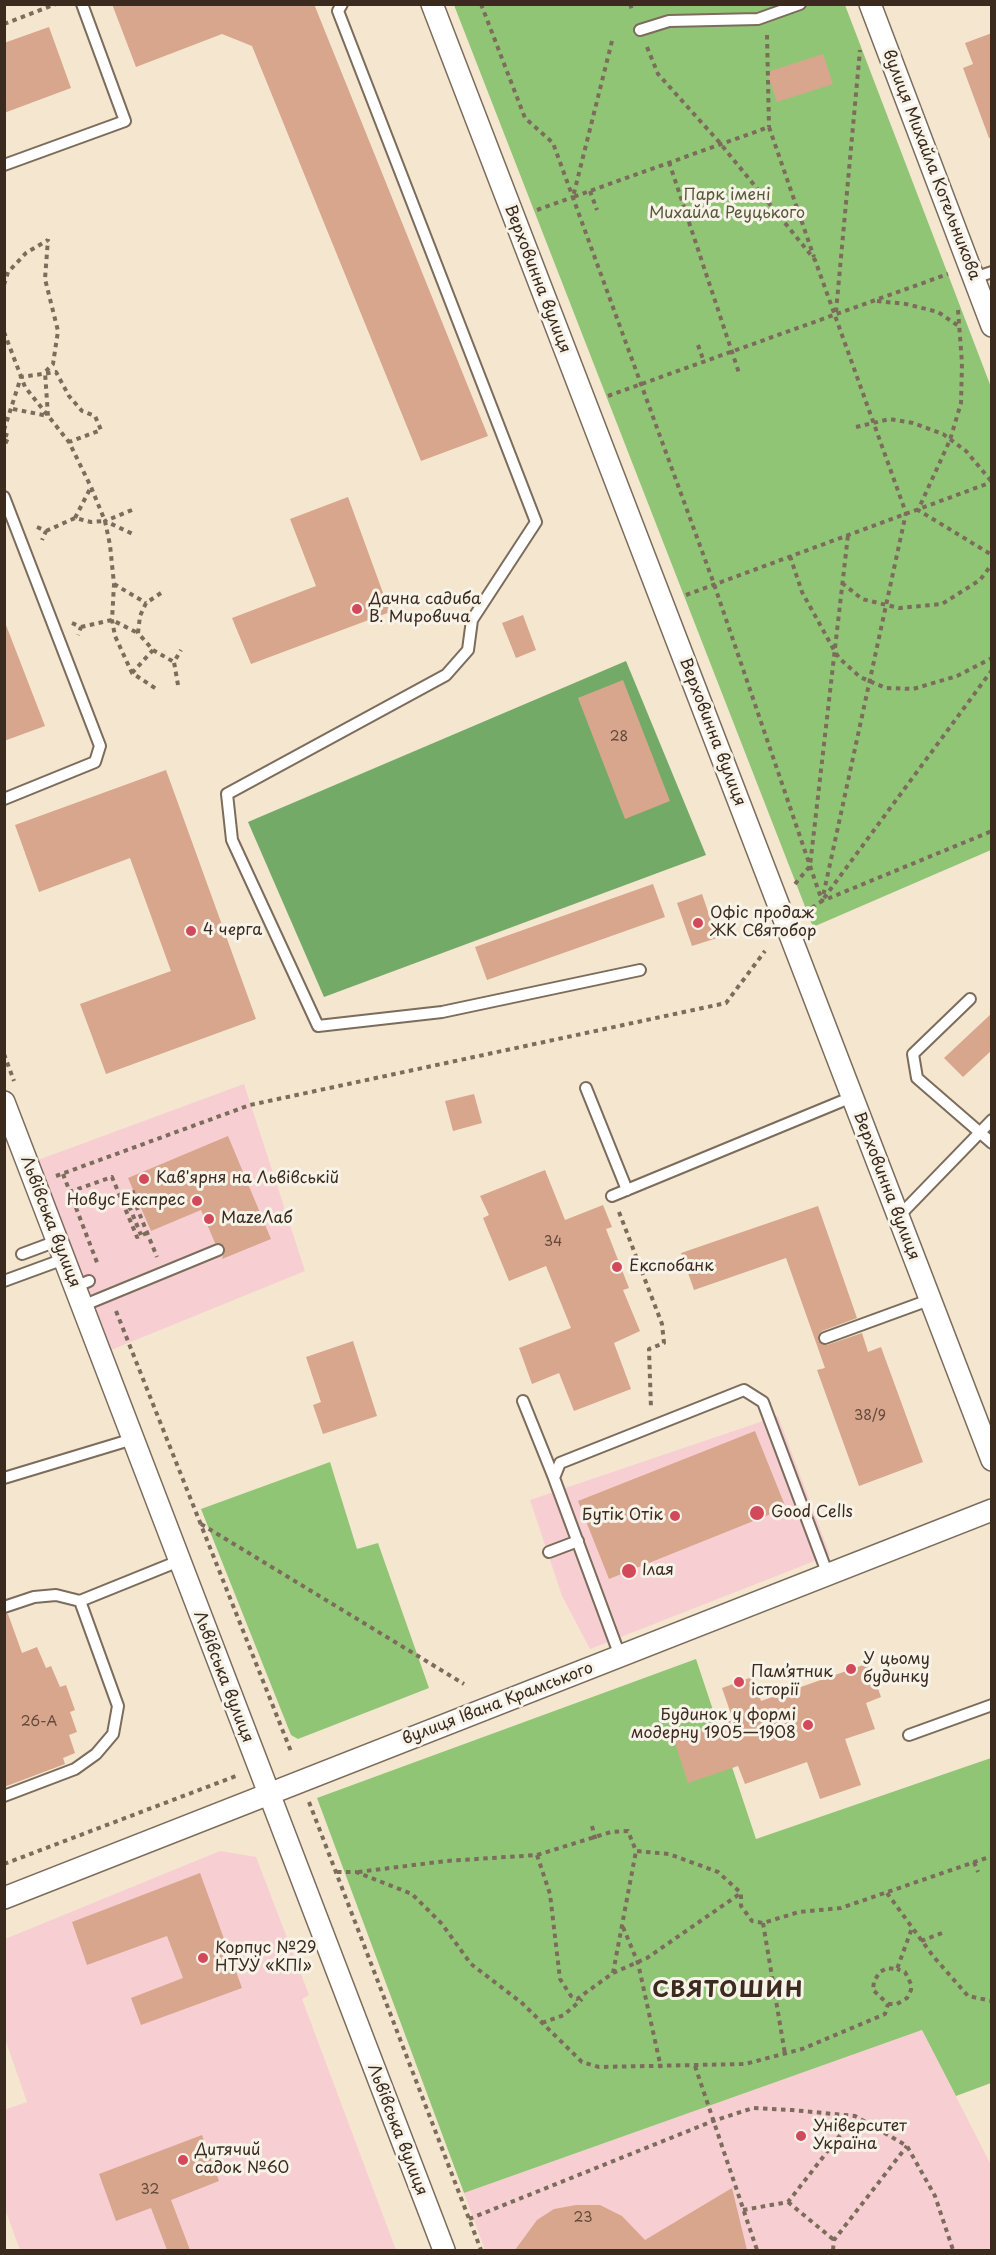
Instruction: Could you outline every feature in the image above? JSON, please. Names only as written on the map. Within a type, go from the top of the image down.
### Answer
[{"type":"street","name":"Верховинна вулиця","points":[[432,4],[992,1460]]},
{"type":"street","name":"вулиця Михайла Котельникова","points":[[870,4],[983,275],[992,326]]},
{"type":"street","name":"Львівська вулиця","points":[[11,1095],[61,1250],[82,1291],[133,1439],[267,1795],[444,2250]]},
{"type":"street","name":"вулиця Івана Крамського","points":[[4,1898],[992,1510]]},
{"type":"lane","points":[[4,165],[125,121],[82,4]]},
{"type":"lane","points":[[342,4],[338,11],[536,522],[472,620],[468,650],[446,675],[227,794],[232,840],[318,1026],[442,1012],[640,970]]},
{"type":"lane","points":[[640,30],[669,21],[758,19],[800,4]]},
{"type":"lane","points":[[4,497],[100,746],[95,762],[4,800]]},
{"type":"lane","points":[[970,999],[913,1054],[917,1078],[992,1143]]},
{"type":"lane","points":[[586,1088],[627,1190]]},
{"type":"lane","points":[[612,1196],[852,1097]]},
{"type":"lane","points":[[897,1217],[992,1120]]},
{"type":"lane","points":[[22,1254],[61,1250]]},
{"type":"lane","points":[[4,1281],[61,1250]]},
{"type":"lane","points":[[82,1291],[109,1294],[218,1250]]},
{"type":"lane","points":[[825,1338],[929,1300]]},
{"type":"lane","points":[[554,1478],[561,1463],[744,1390],[763,1402],[828,1575]]},
{"type":"lane","points":[[523,1401],[620,1656]]},
{"type":"lane","points":[[4,1478],[133,1439]]},
{"type":"lane","points":[[549,1552],[578,1541]]},
{"type":"lane","points":[[4,1607],[34,1597],[56,1595],[80,1601],[179,1561]]},
{"type":"lane","points":[[4,1796],[75,1769],[96,1754],[113,1734],[118,1706],[80,1601]]},
{"type":"lane","points":[[909,1735],[992,1705]]},
{"type":"path","points":[[4,24],[56,4]]},
{"type":"path","points":[[481,4],[525,118],[553,142],[714,584],[822,901]]},
{"type":"path","points":[[630,4],[658,74],[720,143],[815,260]]},
{"type":"path","points":[[766,16],[769,127],[906,513],[822,901]]},
{"type":"path","points":[[573,197],[612,41]]},
{"type":"path","points":[[835,315],[860,45]]},
{"type":"path","points":[[528,214],[769,127]]},
{"type":"path","points":[[669,162],[739,373]]},
{"type":"path","points":[[590,191],[597,210]]},
{"type":"path","points":[[4,285],[8,272],[26,253],[48,239],[45,279],[58,331],[53,364],[45,372],[48,416]]},
{"type":"path","points":[[4,266],[8,272]]},
{"type":"path","points":[[599,400],[953,272]]},
{"type":"path","points":[[873,301],[906,304],[938,312],[970,334]]},
{"type":"path","points":[[918,510],[950,439],[961,403],[960,327],[957,305]]},
{"type":"path","points":[[4,332],[21,377],[69,442],[91,487],[105,521],[114,584],[111,620],[115,636],[132,673],[158,690]]},
{"type":"path","points":[[698,345],[704,362]]},
{"type":"path","points":[[21,377],[56,372],[69,396],[82,411],[95,416],[101,430],[69,442]]},
{"type":"path","points":[[4,446],[9,436],[4,432],[13,409],[21,377]]},
{"type":"path","points":[[13,409],[48,416]]},
{"type":"path","points":[[676,598],[992,482],[966,451],[950,439],[913,423],[890,419],[856,427]]},
{"type":"path","points":[[75,518],[91,487]]},
{"type":"path","points":[[46,531],[75,518],[91,522],[105,521],[132,510]]},
{"type":"path","points":[[918,510],[992,555]]},
{"type":"path","points":[[105,521],[135,535]]},
{"type":"path","points":[[788,891],[810,866],[848,535]]},
{"type":"path","points":[[790,556],[802,592],[834,650],[839,658],[861,677],[886,688],[913,688],[957,676],[992,658]]},
{"type":"path","points":[[842,583],[862,599],[899,608],[942,604],[980,580],[992,564]]},
{"type":"path","points":[[114,584],[146,603]]},
{"type":"path","points":[[138,633],[140,616],[146,603],[161,593]]},
{"type":"path","points":[[81,627],[111,620],[138,633],[153,650],[174,662]]},
{"type":"path","points":[[132,673],[153,650]]},
{"type":"path","points":[[178,685],[174,662],[181,650]]},
{"type":"path","points":[[822,901],[992,670]]},
{"type":"path","points":[[799,917],[822,901],[992,831]]},
{"type":"path","points":[[47,1203],[63,1174],[250,1105],[726,1003],[765,951]]},
{"type":"path","points":[[4,1054],[11,1095]]},
{"type":"path","points":[[54,1170],[63,1174],[292,1754]]},
{"type":"path","points":[[47,1203],[112,1177],[137,1237],[147,1233]]},
{"type":"path","points":[[141,1235],[125,1196],[133,1192],[163,1272]]},
{"type":"path","points":[[612,1196],[662,1324],[664,1343],[649,1349],[652,1427]]},
{"type":"path","points":[[200,1524],[464,1684]]},
{"type":"path","points":[[4,1864],[236,1776]]},
{"type":"path","points":[[310,1803],[481,2250]]},
{"type":"path","points":[[591,1826],[595,1840]]},
{"type":"path","points":[[337,1872],[537,1855],[628,1831],[636,1851],[613,1974]]},
{"type":"path","points":[[636,1851],[669,1854],[696,1862],[718,1872],[741,1893],[741,1906],[752,1920],[763,1923],[799,1911],[841,1908],[992,1856]]},
{"type":"path","points":[[537,1855],[550,1894],[560,1979],[570,1996],[577,1999],[587,1995]]},
{"type":"path","points":[[974,1862],[978,1872]]},
{"type":"path","points":[[356,1872],[412,1894],[442,1924],[471,1964],[522,2003],[582,2062],[599,2067],[661,2068],[745,2064],[785,2054],[885,2014],[888,2004]]},
{"type":"path","points":[[542,2023],[564,2014],[613,1974],[638,1963],[741,1893]]},
{"type":"path","points":[[887,1893],[921,1941],[968,1996],[992,2001]]},
{"type":"path","points":[[763,1923],[785,2054]]},
{"type":"path","points":[[622,1924],[638,1963],[661,2068]]},
{"type":"path","points":[[897,1969],[912,1928]]},
{"type":"path","points":[[921,1941],[942,1934]]},
{"type":"path","points":[[887,1968],[897,1969],[905,1972],[911,1984],[911,1990],[907,1998],[897,2004],[888,2004],[873,1990],[874,1981],[880,1972],[887,1968]]},
{"type":"path","points":[[695,2066],[757,2250]]},
{"type":"path","points":[[469,2219],[713,2121],[753,2108],[855,2116],[906,2146],[935,2196],[953,2250]]},
{"type":"path","points":[[743,2210],[788,2202],[855,2116]]},
{"type":"path","points":[[833,2250],[834,2240],[906,2146]]},
{"type":"path","points":[[788,2202],[834,2240]]},
{"type":"shaded area","points":[[244,1084],[305,1271],[111,1350],[38,1160]]},
{"type":"shaded area","points":[[778,1416],[830,1555],[590,1649],[562,1596],[530,1500]]},
{"type":"shaded area","points":[[220,1851],[256,1857],[309,1995],[302,1999],[396,2250],[20,2250],[5,2209],[4,2110],[27,2102],[5,2039],[5,1939]]},
{"type":"shaded area","name":"Університет Україна","points":[[922,2030],[991,2165],[991,2250],[485,2250],[464,2193]]},
{"type":"green space","name":"Парк імені Михайла Реуцького","points":[[454,5],[845,5],[991,387],[991,850],[813,927]]},
{"type":"green space","points":[[626,661],[706,855],[324,997],[248,822]]},
{"type":"green space","points":[[330,1462],[357,1549],[378,1543],[429,1688],[298,1739],[291,1735],[201,1509]]},
{"type":"green space","points":[[696,1659],[756,1839],[991,1758],[991,2083],[956,2096],[922,2030],[464,2193],[317,1798]]},
{"type":"building","points":[[112,4],[314,4],[488,436],[421,461],[252,46],[222,34],[136,67]]},
{"type":"building","points":[[49,27],[71,88],[4,113],[4,43]]},
{"type":"building","points":[[992,33],[992,138],[989,138],[963,68],[973,64],[965,43]]},
{"type":"building","points":[[823,54],[833,84],[777,102],[767,72]]},
{"type":"building","points":[[348,497],[390,612],[251,664],[232,618],[316,586],[290,519]]},
{"type":"building","points":[[523,615],[536,650],[516,658],[502,623]]},
{"type":"building","points":[[6,625],[45,726],[4,741],[4,626]]},
{"type":"building","points":[[623,680],[670,801],[625,819],[578,698]]},
{"type":"building","name":"4 черга","points":[[166,770],[256,1019],[106,1074],[80,1004],[171,971],[130,858],[39,892],[15,825]]},
{"type":"building","points":[[653,884],[665,917],[487,980],[475,947]]},
{"type":"building","name":"Офіс продаж ЖК Святобор","points":[[702,894],[717,938],[692,946],[677,903]]},
{"type":"building","points":[[992,1013],[992,1050],[963,1077],[944,1058]]},
{"type":"building","points":[[474,1094],[482,1123],[453,1131],[445,1101]]},
{"type":"building","name":"Новус Експрес","points":[[228,1136],[271,1239],[222,1259],[225,1247],[215,1243],[201,1210],[151,1231],[128,1178]]},
{"type":"building","points":[[545,1170],[565,1220],[603,1205],[612,1227],[606,1229],[629,1288],[623,1290],[640,1331],[614,1343],[631,1389],[574,1411],[559,1373],[532,1384],[519,1348],[571,1328],[546,1266],[509,1281],[483,1218],[489,1215],[480,1196]]},
{"type":"building","points":[[818,1206],[857,1318],[822,1331],[818,1336],[818,1341],[827,1345],[862,1333],[868,1352],[881,1347],[923,1462],[859,1486],[817,1370],[825,1368],[786,1258],[694,1290],[681,1253]]},
{"type":"building","points":[[353,1341],[377,1416],[323,1434],[313,1405],[321,1402],[306,1357]]},
{"type":"building","points":[[755,1431],[786,1508],[609,1579],[578,1501]]},
{"type":"building","points":[[4,1614],[8,1614],[22,1653],[37,1647],[46,1668],[51,1666],[60,1687],[66,1685],[75,1710],[70,1712],[77,1732],[69,1735],[75,1753],[63,1758],[65,1764],[4,1787]]},
{"type":"building","points":[[869,1663],[881,1697],[866,1703],[875,1729],[845,1739],[861,1785],[820,1799],[807,1762],[745,1784],[738,1766],[688,1783],[674,1740],[733,1720],[722,1688],[752,1677],[761,1701]]},
{"type":"building","name":"Корпус №29 НТУУ «КПІ»","points":[[200,1873],[242,1988],[141,2025],[131,1998],[183,1978],[167,1936],[87,1965],[72,1922]]},
{"type":"building","points":[[202,2135],[219,2181],[171,2200],[190,2250],[167,2250],[151,2208],[116,2221],[99,2174]]},
{"type":"building","points":[[732,2188],[747,2250],[515,2250],[537,2220],[554,2209],[576,2205],[600,2205],[622,2216],[645,2240]]},
{"type":"place","name":"Дачна садиба В. Мировича","points":[[357,609]]},
{"type":"place","name":"Офіс продаж ЖК Святобор","points":[[698,923]]},
{"type":"place","name":"4 черга","points":[[191,931]]},
{"type":"place","name":"Кав'ярня на Львівській","points":[[144,1179]]},
{"type":"place","name":"Новус Експрес","points":[[197,1201]]},
{"type":"place","name":"MazeЛаб","points":[[209,1219]]},
{"type":"place","name":"Експобанк","points":[[617,1267]]},
{"type":"place","name":"Good Cells","points":[[757,1513]]},
{"type":"place","name":"Бутік Отік","points":[[675,1516]]},
{"type":"place","name":"Ілая","points":[[629,1571]]},
{"type":"place","name":"У цьому будинку","points":[[851,1669]]},
{"type":"place","name":"Пам’ятник історії","points":[[739,1682]]},
{"type":"place","name":"Будинок у формі модерну 1905—1908","points":[[808,1725]]},
{"type":"place","name":"Корпус №29 НТУУ «КПІ»","points":[[203,1958]]},
{"type":"place","name":"Університет Україна","points":[[801,2136]]},
{"type":"place","name":"Дитячий садок №60","points":[[183,2160]]},
{"type":"district","name":"СВЯТОШИН","points":[[728,1991]]}]
